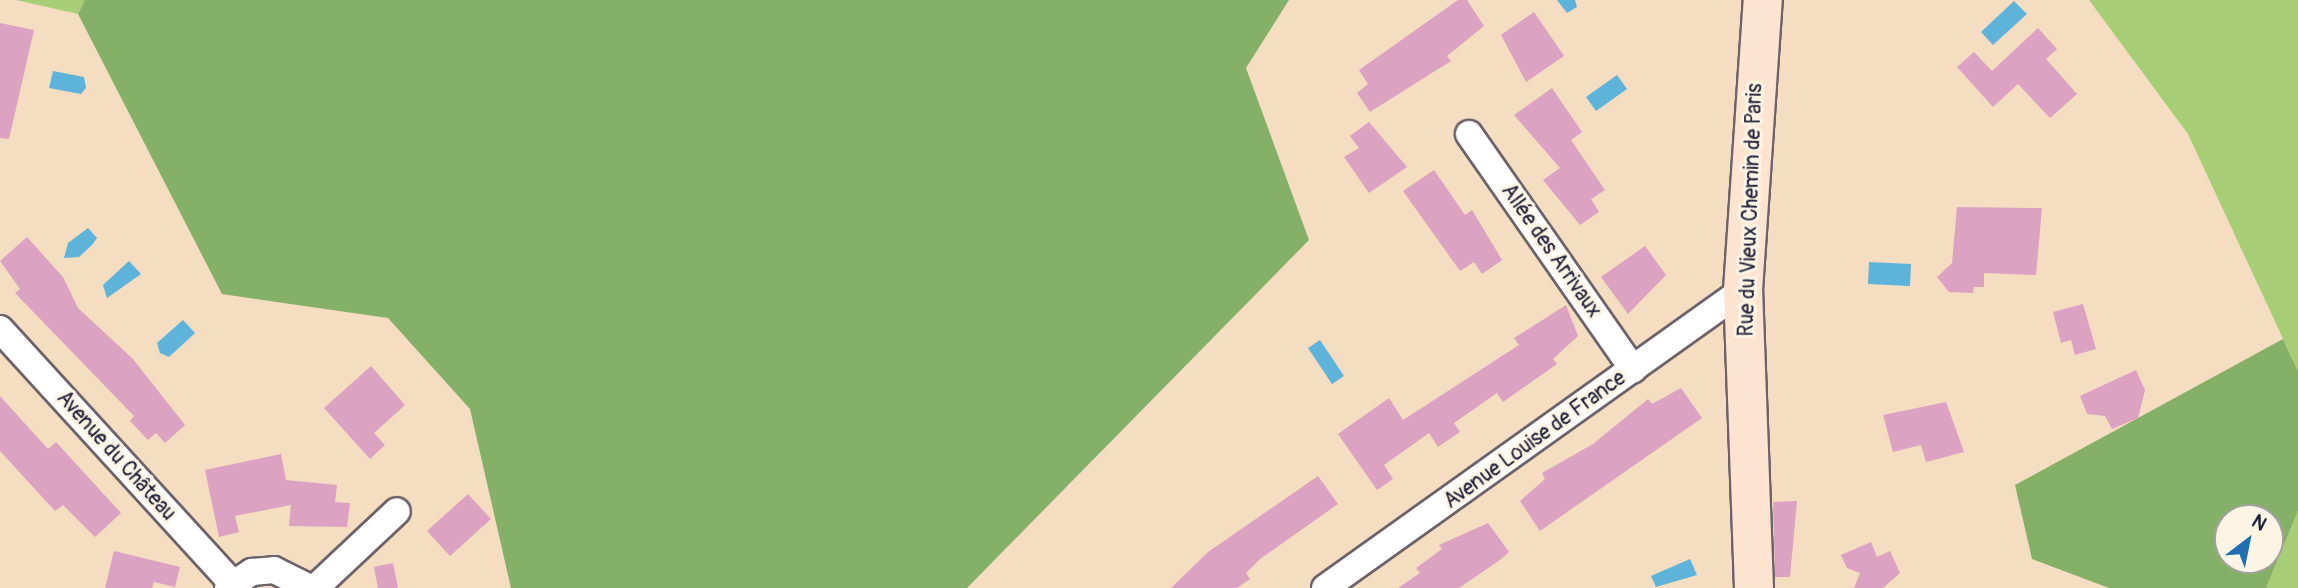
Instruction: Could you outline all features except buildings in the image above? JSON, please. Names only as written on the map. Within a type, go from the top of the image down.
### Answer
[{"type":"street","name":"Rue du Vieux Chemin de Paris","points":[[1754,588],[1743,290],[1762,0]]},
{"type":"street","name":"Allée des Arrivaux","points":[[1469,134],[1633,369]]},
{"type":"street","name":"Avenue Louise de France","points":[[1325,588],[1743,290]]},
{"type":"street","name":"Avenue du Château","points":[[0,329],[230,585],[274,570],[313,588],[397,511]]},
{"type":"green space","points":[[16,0],[85,0],[78,14]]},
{"type":"green space","points":[[85,0],[1289,0],[1246,68],[1309,240],[967,588],[511,588],[470,409],[388,318],[222,294],[78,14]]},
{"type":"green space","points":[[2089,0],[2298,0],[2298,371],[2188,134]]},
{"type":"green space","points":[[2283,339],[2298,371],[2298,511],[2284,545],[2284,504],[2214,504],[2214,574],[2272,574],[2266,588],[2109,588],[2032,559],[2015,485]]},
{"type":"green space","points":[[2298,511],[2298,588],[2266,588],[2272,574],[2284,574],[2284,545]]},
{"type":"water","points":[[1557,0],[1575,0],[1577,7],[1567,13]]},
{"type":"water","points":[[2014,1],[2027,14],[1993,45],[1981,32]]},
{"type":"water","points":[[53,71],[84,77],[86,88],[81,94],[49,88]]},
{"type":"water","points":[[1617,75],[1627,89],[1596,111],[1586,97]]},
{"type":"water","points":[[88,228],[97,238],[92,245],[79,257],[64,258],[68,243]]},
{"type":"water","points":[[129,261],[141,274],[107,298],[103,285]]},
{"type":"water","points":[[1869,262],[1911,264],[1910,286],[1868,284]]},
{"type":"water","points":[[183,320],[195,333],[169,357],[160,353],[157,343]]},
{"type":"water","points":[[1320,340],[1344,376],[1332,384],[1308,348]]},
{"type":"water","points":[[1690,559],[1697,575],[1656,587],[1651,576]]}]
